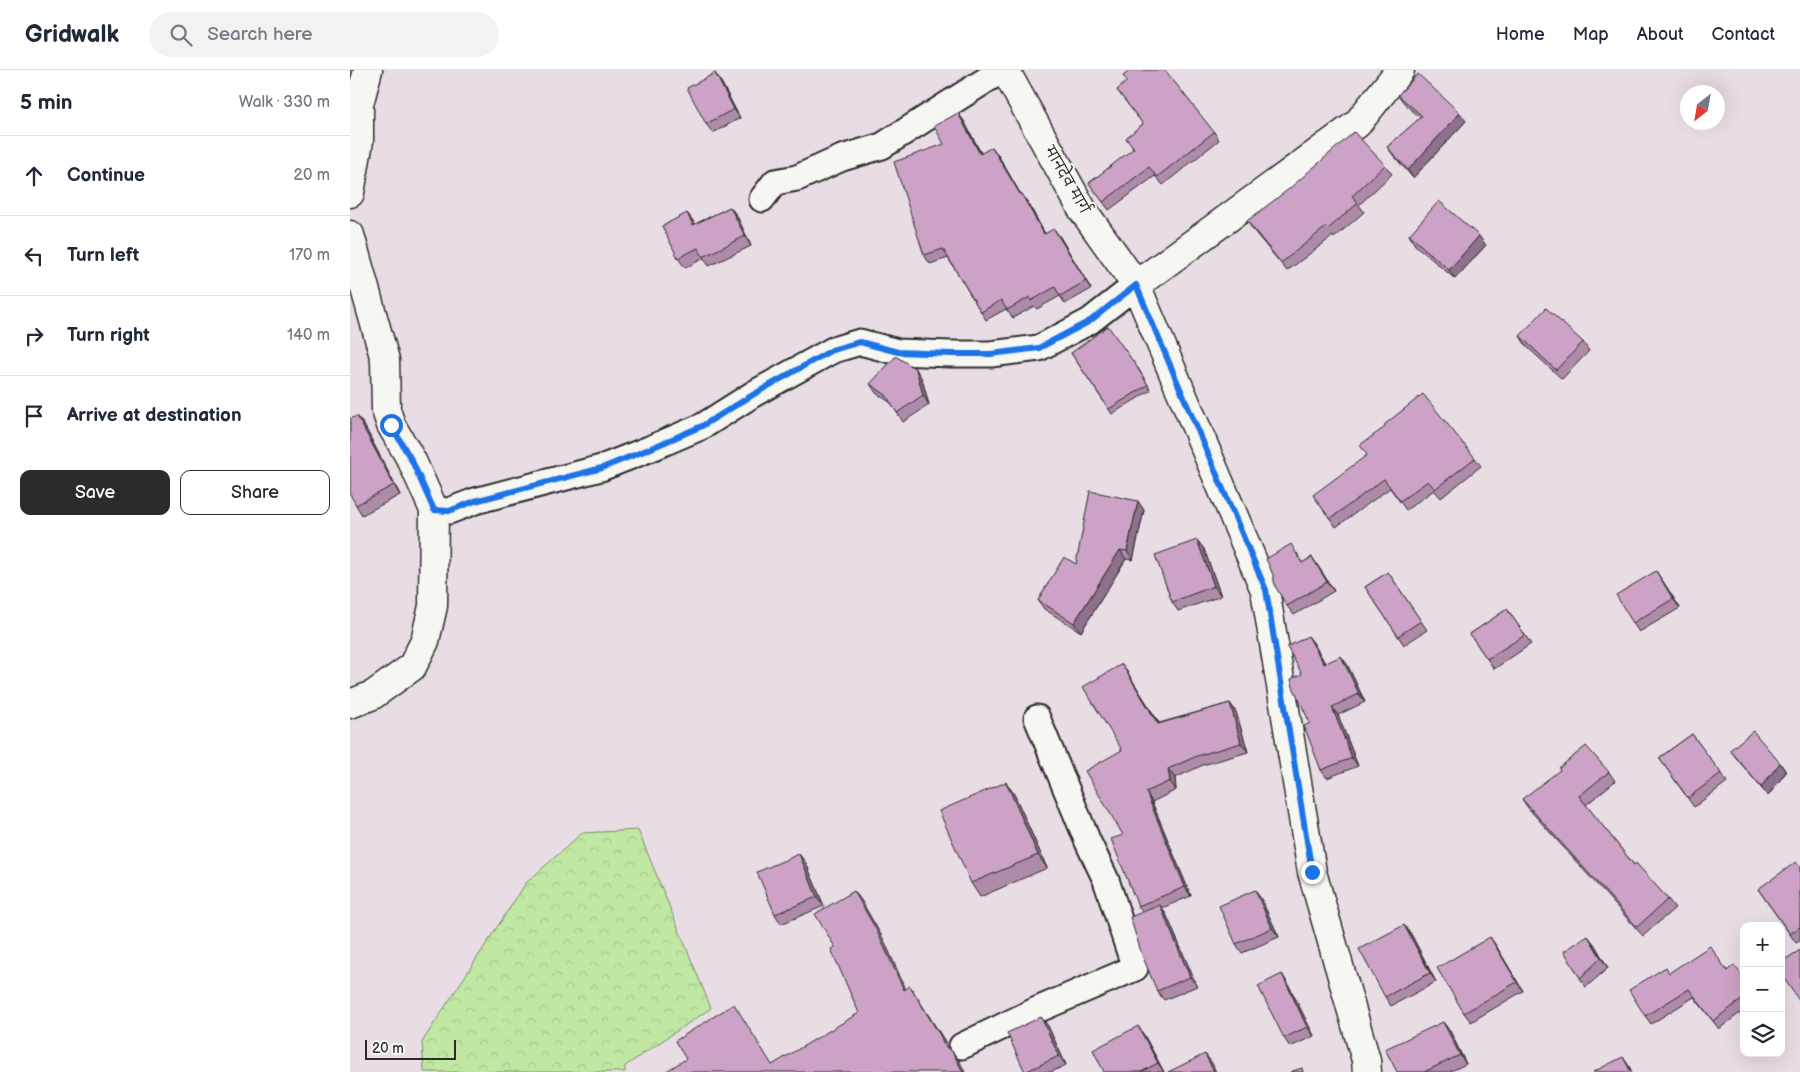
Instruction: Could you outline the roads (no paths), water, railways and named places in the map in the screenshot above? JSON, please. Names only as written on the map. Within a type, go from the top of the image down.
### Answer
[{"type":"main road","points":[[350,193],[360,141],[359,104],[368,70]]},
{"type":"main road","name":"मानदेव मार्ग","points":[[1004,70],[1082,208],[1136,285],[1266,590],[1278,674],[1312,872],[1366,1060],[1367,1072]]},
{"type":"main road","points":[[1136,285],[1357,124],[1400,70]]},
{"type":"main road","points":[[350,235],[385,360],[386,410],[391,425],[412,461],[434,510],[432,606],[425,641],[412,666],[372,695],[350,704]]},
{"type":"street","points":[[762,198],[776,182],[797,178],[842,158],[882,146],[1004,70]]},
{"type":"street","points":[[434,510],[449,511],[475,501],[602,468],[702,426],[832,350],[860,342],[898,352],[951,354],[991,354],[1039,348],[1090,321],[1136,285]]},
{"type":"street","points":[[962,1046],[1036,1010],[1135,968],[1106,880],[1088,842],[1037,718]]}]
